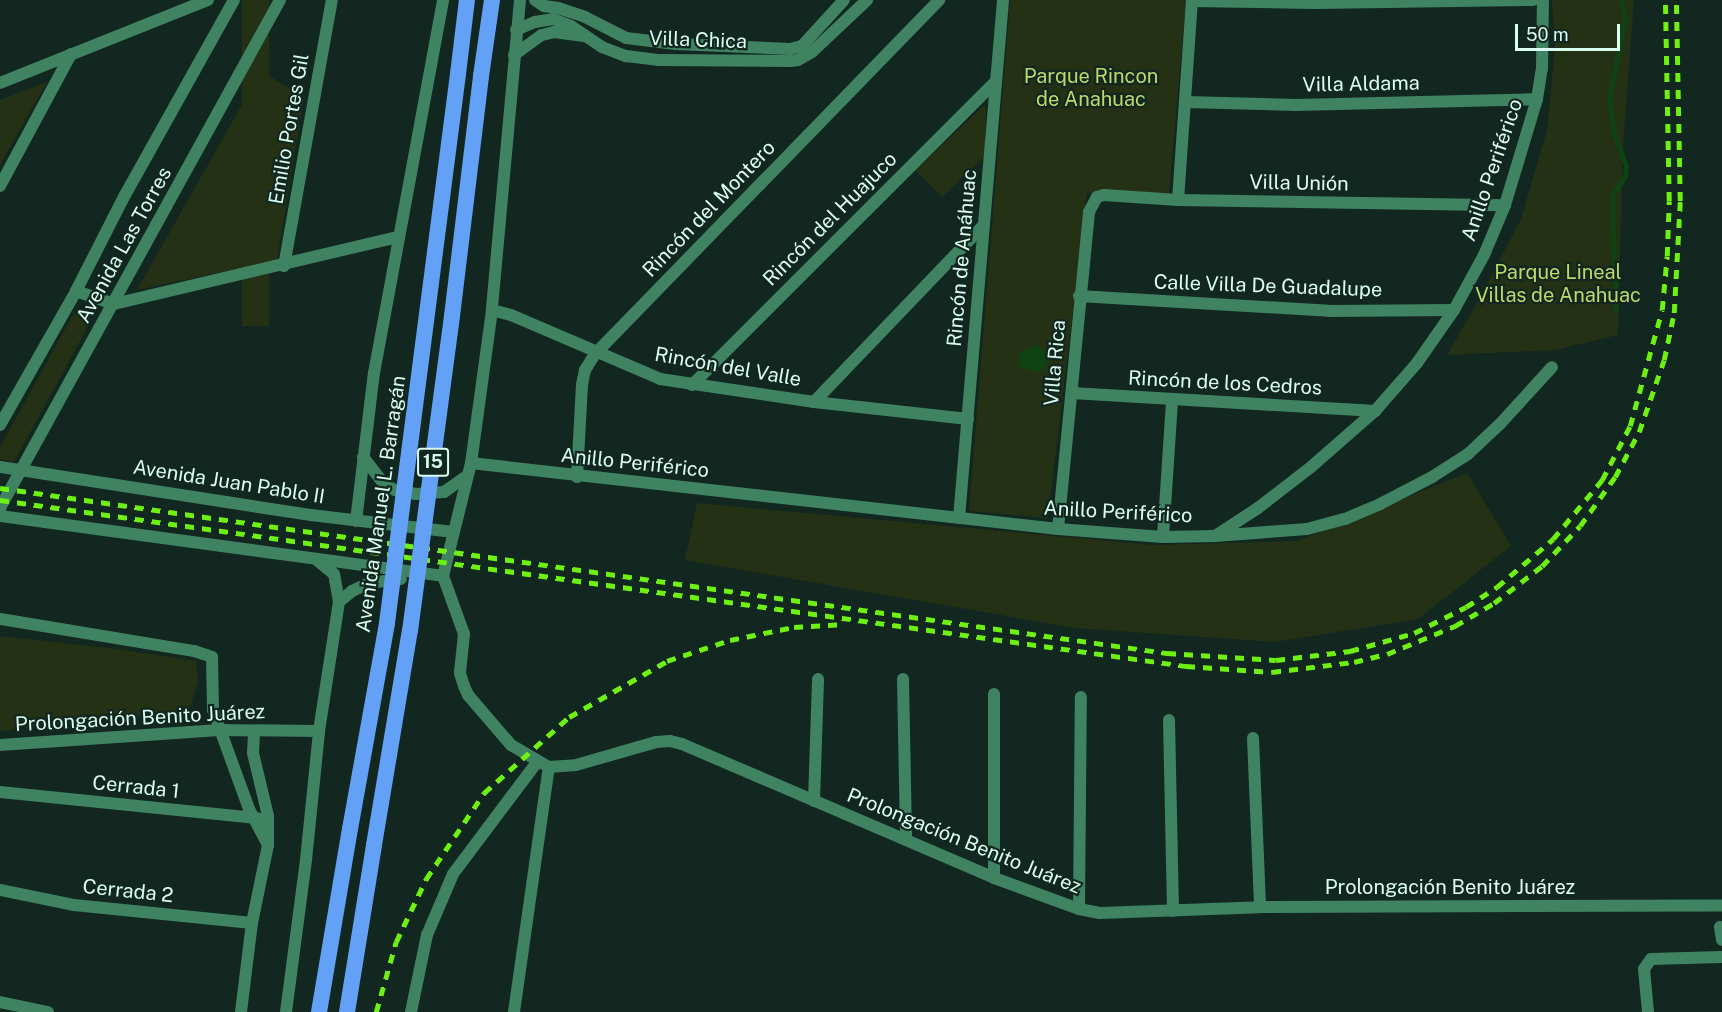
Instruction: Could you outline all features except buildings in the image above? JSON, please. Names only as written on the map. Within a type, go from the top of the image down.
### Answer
[{"type":"highway","name":"Avenida Manuel L. Barragán","points":[[319,1012],[387,623],[467,0]]},
{"type":"highway","name":"15","points":[[346,1012],[410,631],[492,0]]},
{"type":"street","points":[[0,83],[208,0]]},
{"type":"street","name":"Avenida Las Torres","points":[[0,425],[5,408],[76,291],[125,195],[234,0]]},
{"type":"street","name":"Avenida Las Torres","points":[[0,508],[280,0]]},
{"type":"street","name":"Emilio Portes Gil","points":[[284,266],[332,0]]},
{"type":"street","points":[[356,521],[363,457],[398,237],[443,0]]},
{"type":"street","points":[[520,0],[492,310],[471,463],[443,576],[464,634],[460,673],[468,694],[511,744],[543,764]]},
{"type":"street","name":"Villa Chica","points":[[535,0],[544,6],[585,17],[626,38],[799,54]]},
{"type":"street","points":[[799,54],[802,46],[844,0]]},
{"type":"street","points":[[799,54],[867,0]]},
{"type":"street","name":"Rincón del Montero","points":[[577,477],[582,384],[585,370],[595,354],[939,0]]},
{"type":"street","name":"Rincón de Anáhuac","points":[[959,518],[1003,0]]},
{"type":"street","points":[[1178,200],[1192,0],[1316,3],[1533,0]]},
{"type":"street","name":"Anillo Periférico","points":[[471,463],[577,477],[1058,529],[1162,537],[1215,536],[1258,508],[1311,467],[1375,411],[1417,363],[1455,310],[1484,255],[1505,205],[1537,99],[1542,69],[1543,0]]},
{"type":"street","name":"Villa Chica","points":[[516,30],[535,22],[561,20],[614,52],[646,58],[789,61],[799,54]]},
{"type":"street","points":[[514,55],[542,35],[554,32],[585,36]]},
{"type":"street","points":[[644,41],[646,58]]},
{"type":"street","points":[[0,186],[71,54]]},
{"type":"street","name":"Rincón del Huajuco","points":[[692,385],[996,81]]},
{"type":"street","name":"Villa Aldama","points":[[1185,102],[1296,105],[1537,99]]},
{"type":"street","name":"Villa Unión","points":[[1093,201],[1104,195],[1178,200],[1505,205]]},
{"type":"street","name":"Villa Rica","points":[[1058,529],[1079,296],[1089,212],[1093,201]]},
{"type":"street","points":[[814,402],[984,225]]},
{"type":"street","points":[[76,291],[114,304],[284,266],[398,237]]},
{"type":"street","name":"Calle Villa De Guadalupe","points":[[1079,296],[1317,310],[1455,310]]},
{"type":"street","name":"Rincón del Valle","points":[[492,310],[511,315],[595,354],[660,379],[814,402],[968,419]]},
{"type":"street","points":[[1215,536],[1307,530],[1345,519],[1380,504],[1432,477],[1468,454],[1500,424],[1552,367]]},
{"type":"street","name":"Rincón de los Cedros","points":[[1072,393],[1172,401],[1375,411]]},
{"type":"street","points":[[1162,537],[1172,401]]},
{"type":"street","points":[[363,457],[384,484],[395,490],[416,494],[444,492],[467,476]]},
{"type":"street","name":"Avenida Juan Pablo II","points":[[0,467],[356,521],[453,532]]},
{"type":"street","points":[[0,516],[443,576]]},
{"type":"street","points":[[286,1012],[306,860],[319,731],[339,602],[334,574],[317,560]]},
{"type":"street","points":[[339,602],[360,587],[395,579],[429,580],[449,592]]},
{"type":"street","points":[[0,619],[209,655],[213,661],[212,705],[219,730],[254,818],[268,845]]},
{"type":"street","points":[[814,801],[818,679]]},
{"type":"street","points":[[903,679],[906,840]]},
{"type":"street","points":[[994,694],[994,878]]},
{"type":"street","points":[[1079,909],[1081,697]]},
{"type":"street","points":[[1170,720],[1173,911]]},
{"type":"street","name":"Prolongación Benito Juárez","points":[[0,745],[219,730],[319,731]]},
{"type":"street","points":[[241,1012],[252,923],[268,845],[268,816],[253,753],[254,731]]},
{"type":"street","points":[[1253,738],[1260,907]]},
{"type":"street","name":"Prolongación Benito Juárez","points":[[543,764],[576,765],[656,742],[670,741],[994,878],[1079,909],[1112,913],[1260,907],[1722,905]]},
{"type":"street","points":[[411,1012],[427,935],[453,874],[543,764]]},
{"type":"street","points":[[514,1012],[543,764]]},
{"type":"street","name":"Cerrada 1","points":[[0,792],[254,818],[268,816]]},
{"type":"street","name":"Cerrada 2","points":[[0,890],[74,905],[252,923]]},
{"type":"street","points":[[1648,1012],[1644,965],[1655,957],[1722,957]]},
{"type":"street","points":[[0,1002],[48,1012]]},
{"type":"green space","points":[[242,0],[269,0],[269,326],[242,326]]},
{"type":"green space","name":"Parque Rincon de Anahuac","points":[[1010,0],[1186,0],[1169,193],[1087,193],[1048,518],[969,511]]},
{"type":"green space","name":"Parque Lineal Villas de Anahuac","points":[[1552,0],[1634,0],[1623,145],[1618,335],[1555,350],[1447,355],[1521,219],[1547,130],[1555,48]]},
{"type":"green space","points":[[261,71],[304,97],[277,260],[137,290]]},
{"type":"green space","points":[[47,82],[0,165],[0,100]]},
{"type":"green space","points":[[986,104],[985,156],[942,197],[915,170]]},
{"type":"green space","points":[[74,313],[92,319],[14,462],[0,459],[0,447]]},
{"type":"green space","points":[[1467,473],[1511,546],[1418,619],[1275,642],[1075,628],[685,560],[697,503],[1153,545],[1297,541]]},
{"type":"green space","points":[[0,636],[117,649],[196,661],[198,682],[189,710],[0,731]]},
{"type":"shaded area","points":[[1037,345],[1046,354],[1048,363],[1043,369],[1035,372],[1019,367],[1020,352]]},
{"type":"waterway","points":[[1616,310],[1612,204],[1613,194],[1625,176],[1626,166],[1614,133],[1609,99],[1625,19],[1621,0]]},
{"type":"railway","points":[[0,488],[1167,653],[1276,660],[1350,651],[1414,633],[1466,607],[1497,587],[1553,539],[1602,480],[1630,426],[1662,310],[1667,256],[1669,201],[1665,0]]},
{"type":"railway","points":[[0,500],[1186,666],[1272,672],[1354,662],[1387,654],[1455,626],[1494,603],[1542,566],[1580,526],[1615,477],[1639,432],[1664,360],[1674,313],[1680,201],[1676,0]]},
{"type":"railway","points":[[376,1012],[396,942],[426,879],[484,793],[569,717],[667,661],[730,640],[794,627],[845,624]]}]
